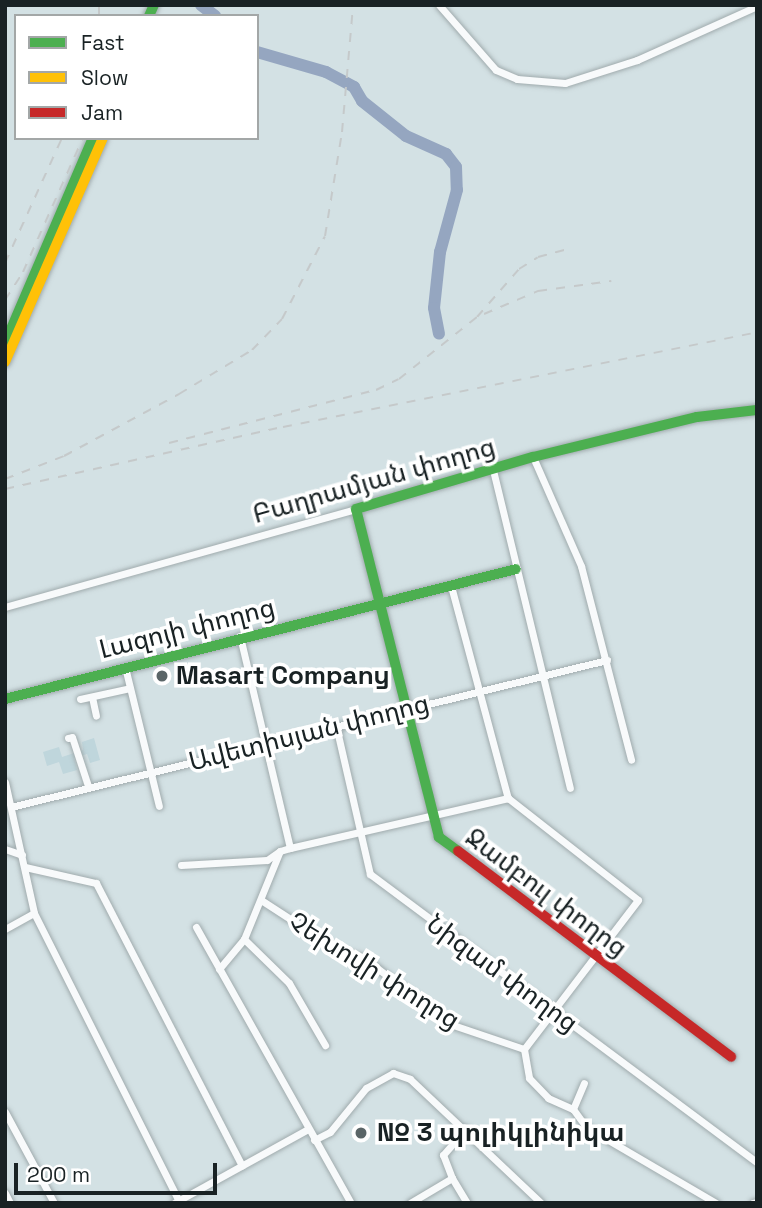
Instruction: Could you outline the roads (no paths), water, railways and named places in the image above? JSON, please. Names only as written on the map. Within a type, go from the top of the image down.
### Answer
[{"type":"street","points":[[439,5],[496,70],[517,79],[565,83],[637,60],[757,6]]},
{"type":"street","points":[[5,343],[92,140]]},
{"type":"street","points":[[5,362],[102,140]]},
{"type":"street","name":"Բաղրամյան փողոց","points":[[5,607],[533,457],[697,417],[757,410]]},
{"type":"street","points":[[533,457],[581,566],[631,760]]},
{"type":"street","points":[[493,470],[570,788]]},
{"type":"street","name":"Ջամբուլ փողոց","points":[[356,509],[430,815],[439,837],[594,957],[732,1056]]},
{"type":"street","name":"Լազոյի փողոց","points":[[5,699],[240,636],[381,604],[516,569]]},
{"type":"street","points":[[451,586],[508,798],[638,900],[524,1049],[530,1078],[548,1098],[573,1109],[586,1127],[716,1203]]},
{"type":"street","points":[[240,636],[290,848]]},
{"type":"street","name":"Ավետիսյան փողոց","points":[[11,807],[607,660]]},
{"type":"street","points":[[125,666],[159,806]]},
{"type":"street","points":[[80,699],[130,688]]},
{"type":"street","points":[[92,697],[96,716]]},
{"type":"street","name":"Նիզամ փողոց","points":[[336,726],[370,874],[757,1162]]},
{"type":"street","points":[[68,738],[72,737],[88,786]]},
{"type":"street","points":[[5,782],[34,913],[178,1202],[308,1129]]},
{"type":"street","points":[[181,865],[267,859],[290,848],[508,798]]},
{"type":"street","points":[[5,849],[22,855]]},
{"type":"street","points":[[219,969],[244,939],[280,851]]},
{"type":"street","points":[[25,867],[96,883],[242,1166]]},
{"type":"street","name":"Չեխովի փողոց","points":[[261,900],[341,951],[364,958],[450,1024],[524,1049]]},
{"type":"street","points":[[5,929],[34,913]]},
{"type":"street","points":[[196,927],[351,1203]]},
{"type":"street","points":[[244,939],[289,983],[325,1045]]},
{"type":"street","points":[[314,1140],[330,1132],[366,1088],[393,1073],[410,1079],[466,1129],[541,1203]]},
{"type":"street","points":[[573,1109],[584,1083]]},
{"type":"street","points":[[5,1112],[54,1203]]},
{"type":"street","points":[[466,1129],[443,1155],[452,1178],[467,1203]]},
{"type":"street","points":[[410,1203],[452,1178]]},
{"type":"street","points":[[5,1193],[10,1203]]},
{"type":"waterway","points":[[201,5],[212,14]]},
{"type":"waterway","points":[[259,53],[326,72],[354,87],[362,101],[406,136],[446,154],[456,167],[457,190],[440,252],[434,308],[439,334]]},
{"type":"railway","points":[[99,5],[99,14]]},
{"type":"railway","points":[[5,479],[64,456],[179,394],[252,350],[282,319],[325,236],[342,132],[353,5]]},
{"type":"railway","points":[[5,263],[61,140]]},
{"type":"railway","points":[[5,300],[23,272],[82,140]]},
{"type":"railway","points":[[169,443],[376,390],[399,379],[477,317],[519,269],[538,257],[568,249]]},
{"type":"railway","points":[[484,314],[538,291],[611,281]]},
{"type":"railway","points":[[5,489],[283,427],[757,332]]},
{"type":"place","name":"Masart Company","points":[[162,676]]},
{"type":"place","name":"№ 3 պոլիկլինիկա","points":[[361,1133]]}]
